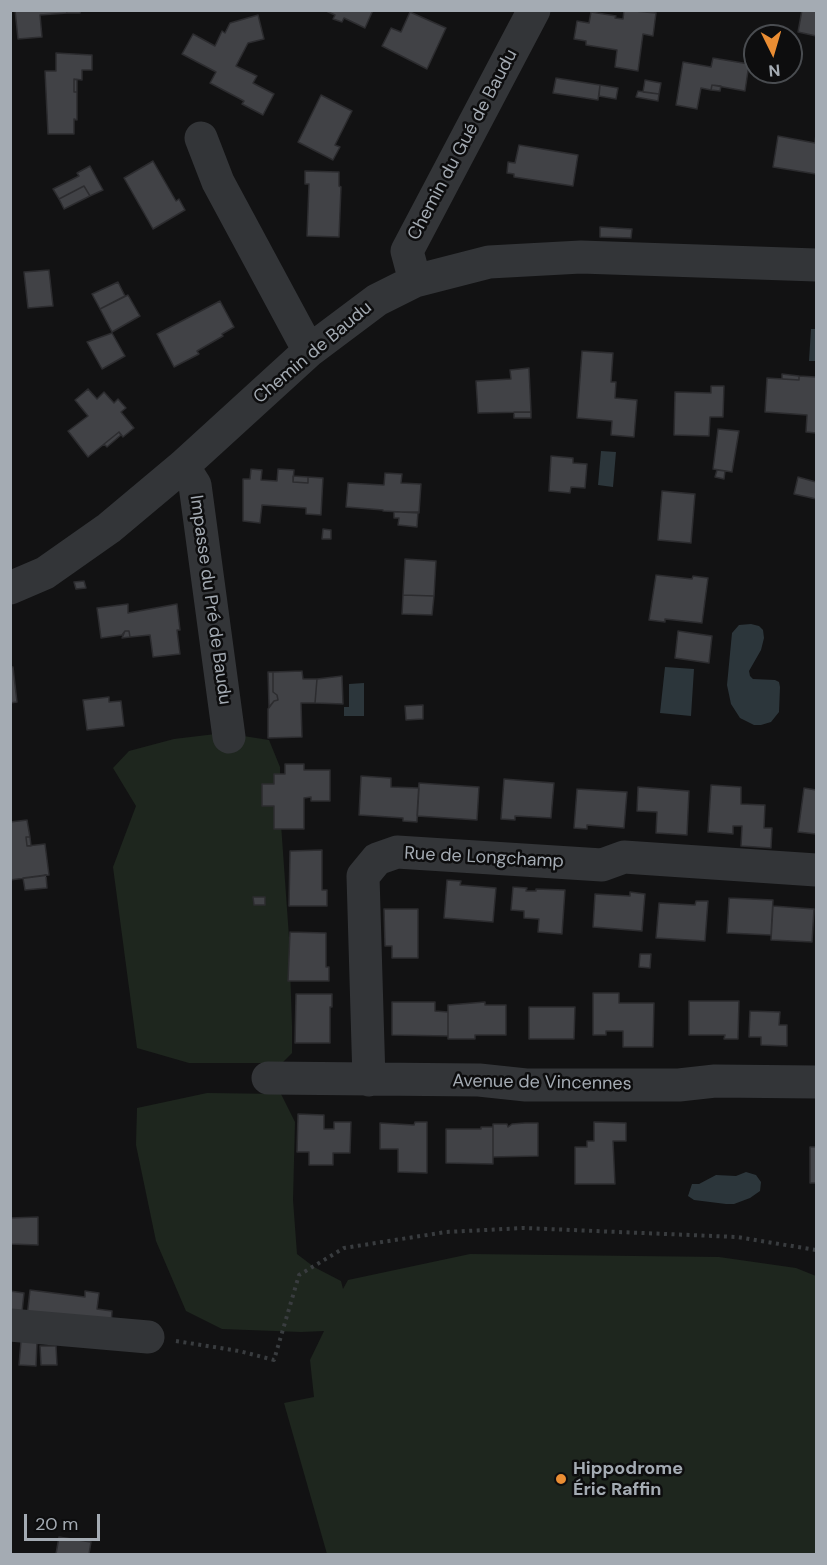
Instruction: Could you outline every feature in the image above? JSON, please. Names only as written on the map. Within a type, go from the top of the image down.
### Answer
[{"type":"street","name":"Chemin du Gué de Baudu","points":[[415,281],[407,250],[534,10]]},
{"type":"street","points":[[201,138],[218,182],[309,351]]},
{"type":"street","name":"Chemin de Baudu","points":[[10,588],[45,573],[109,528],[183,466],[309,351],[377,300],[415,281],[489,262],[581,257],[816,265]]},
{"type":"street","name":"Impasse du Pré de Baudu","points":[[183,466],[195,485],[229,737]]},
{"type":"street","name":"Rue de Longchamp","points":[[369,1080],[363,876],[377,859],[397,852],[602,866],[624,857],[816,870]]},
{"type":"street","name":"Avenue de Vincennes","points":[[268,1078],[479,1080],[526,1085],[668,1085],[715,1081],[816,1082]]},
{"type":"street","points":[[10,1324],[148,1337]]},
{"type":"path","points":[[148,1337],[239,1351],[274,1360],[299,1275],[344,1248],[446,1232],[524,1228],[737,1237],[816,1250]]},
{"type":"shaded area","points":[[811,329],[816,329],[816,361],[809,361]]},
{"type":"shaded area","points":[[601,451],[616,452],[613,487],[598,485]]},
{"type":"shaded area","points":[[751,624],[763,630],[764,638],[761,650],[749,671],[750,676],[753,679],[775,680],[779,682],[780,687],[779,712],[771,722],[761,725],[754,725],[740,718],[731,704],[727,685],[732,633],[739,625]]},
{"type":"shaded area","points":[[665,667],[694,669],[691,716],[660,713]]},
{"type":"shaded area","points":[[364,683],[364,716],[344,716],[344,707],[349,707],[349,684]]},
{"type":"shaded area","points":[[224,733],[269,740],[280,767],[280,810],[289,937],[292,1026],[292,1053],[282,1063],[189,1063],[137,1048],[113,867],[136,806],[113,768],[129,751],[174,739]]},
{"type":"shaded area","name":"Hippodrome Éric Raffin","points":[[207,1093],[281,1094],[295,1122],[293,1200],[297,1254],[314,1267],[341,1281],[343,1289],[348,1280],[470,1254],[719,1257],[796,1268],[816,1276],[816,1554],[327,1554],[284,1403],[314,1397],[310,1360],[324,1331],[222,1329],[186,1311],[156,1241],[136,1145],[137,1108]]},
{"type":"shaded area","points":[[746,1172],[756,1175],[761,1182],[760,1191],[750,1198],[734,1204],[726,1204],[694,1200],[688,1196],[692,1184],[699,1184],[716,1175],[736,1176]]},
{"type":"building","points":[[15,10],[66,10],[67,13],[40,15],[42,37],[18,39]]},
{"type":"building","points":[[66,10],[80,10],[80,13],[67,13]]},
{"type":"building","points":[[324,10],[373,10],[365,28],[344,18],[342,22],[333,19],[335,15]]},
{"type":"building","points":[[624,10],[656,13],[653,36],[643,34],[638,71],[615,67],[617,50],[586,45],[586,41],[574,39],[577,21],[589,23],[591,12],[623,19]]},
{"type":"building","points":[[802,10],[816,10],[816,36],[803,33],[803,24],[799,24]]},
{"type":"building","points":[[410,12],[446,28],[427,69],[382,46],[391,28],[401,32]]},
{"type":"building","points":[[258,15],[264,39],[248,43],[236,66],[257,76],[253,83],[274,94],[263,115],[242,104],[244,101],[210,83],[216,72],[182,54],[193,34],[215,46],[222,31],[225,33],[230,23]]},
{"type":"building","points":[[56,53],[92,55],[92,70],[82,70],[82,80],[74,79],[74,92],[77,92],[77,120],[74,119],[74,134],[48,134],[45,71],[56,71]]},
{"type":"building","points":[[713,58],[743,63],[745,91],[712,85],[711,90],[701,88],[697,109],[676,105],[683,62],[711,67]]},
{"type":"building","points":[[556,78],[600,85],[598,100],[553,93]]},
{"type":"building","points":[[74,79],[77,80],[77,92],[74,92]]},
{"type":"building","points":[[645,80],[661,83],[659,94],[643,92]]},
{"type":"building","points":[[600,85],[618,88],[616,99],[599,96]]},
{"type":"building","points":[[712,85],[721,86],[720,91],[711,90]]},
{"type":"building","points":[[638,91],[659,94],[658,101],[636,97]]},
{"type":"building","points":[[321,95],[352,111],[335,145],[340,147],[333,160],[298,142]]},
{"type":"building","points":[[816,134],[816,174],[773,167],[778,136],[815,143]]},
{"type":"building","points":[[519,145],[578,155],[573,186],[514,177],[514,174],[507,173],[508,162],[515,163]]},
{"type":"building","points":[[153,161],[176,201],[179,199],[185,210],[153,229],[124,178]]},
{"type":"building","points":[[90,166],[103,190],[90,196],[84,186],[59,199],[53,189],[79,176],[77,173]]},
{"type":"building","points":[[305,171],[339,172],[339,186],[341,187],[339,237],[307,236],[309,184],[305,184]]},
{"type":"building","points":[[84,186],[90,196],[64,209],[59,199]]},
{"type":"building","points":[[600,227],[632,229],[631,238],[600,237]]},
{"type":"building","points":[[49,270],[53,306],[28,308],[24,272]]},
{"type":"building","points":[[118,282],[125,296],[100,309],[92,294]]},
{"type":"building","points":[[128,295],[140,316],[112,332],[100,309]]},
{"type":"building","points":[[220,301],[234,327],[197,351],[199,354],[174,367],[157,334]]},
{"type":"building","points":[[112,333],[125,356],[102,369],[87,342]]},
{"type":"building","points":[[582,351],[613,353],[611,382],[616,382],[615,398],[637,400],[634,437],[611,435],[612,421],[577,418]]},
{"type":"building","points":[[529,368],[531,412],[478,413],[476,381],[511,379],[510,370]]},
{"type":"building","points":[[782,374],[799,376],[799,380],[782,379]]},
{"type":"building","points":[[799,376],[816,377],[816,433],[806,432],[807,415],[765,412],[767,378],[799,380]]},
{"type":"building","points":[[711,386],[724,386],[723,417],[710,417],[709,436],[674,435],[675,392],[711,393]]},
{"type":"building","points":[[88,389],[97,399],[104,392],[114,403],[118,399],[126,408],[121,412],[134,428],[123,437],[119,432],[88,457],[68,431],[88,416],[75,400]]},
{"type":"building","points":[[514,412],[531,412],[531,418],[514,418]]},
{"type":"building","points":[[718,429],[739,431],[732,472],[713,469]]},
{"type":"building","points":[[119,432],[121,435],[107,447],[104,444]]},
{"type":"building","points":[[551,456],[573,458],[573,463],[587,464],[585,488],[571,487],[570,493],[549,491]]},
{"type":"building","points":[[251,469],[262,470],[261,480],[277,481],[278,469],[294,470],[293,482],[308,483],[308,477],[323,478],[321,515],[306,514],[306,508],[262,505],[260,523],[243,521],[243,479],[250,479]]},
{"type":"building","points":[[717,470],[725,471],[724,479],[715,477]]},
{"type":"building","points":[[385,473],[402,474],[401,483],[421,484],[419,513],[346,507],[348,483],[384,485]]},
{"type":"building","points":[[293,476],[308,477],[308,483],[293,482]]},
{"type":"building","points":[[798,477],[816,482],[816,499],[794,494]]},
{"type":"building","points":[[662,491],[695,494],[691,543],[658,540]]},
{"type":"building","points":[[394,512],[418,512],[417,527],[398,525],[399,518],[394,518]]},
{"type":"building","points":[[323,529],[331,530],[331,539],[322,539]]},
{"type":"building","points":[[405,559],[436,561],[434,596],[403,595]]},
{"type":"building","points":[[656,575],[692,579],[693,576],[708,578],[702,623],[665,619],[665,622],[649,620]]},
{"type":"building","points":[[84,581],[86,588],[76,589],[74,582]]},
{"type":"building","points":[[403,595],[434,596],[432,615],[402,614]]},
{"type":"building","points":[[128,604],[128,613],[177,604],[180,654],[153,657],[150,635],[130,637],[129,631],[125,631],[122,635],[101,638],[97,608]]},
{"type":"building","points":[[125,631],[129,631],[130,637],[122,638]]},
{"type":"building","points":[[678,631],[712,636],[709,663],[675,658]]},
{"type":"building","points":[[10,667],[13,667],[17,702],[10,703]]},
{"type":"building","points":[[302,671],[303,679],[317,679],[315,703],[301,703],[302,737],[268,738],[268,709],[274,701],[278,700],[277,695],[273,692],[273,672]]},
{"type":"building","points":[[268,672],[273,672],[273,692],[277,695],[278,700],[269,707]]},
{"type":"building","points":[[342,676],[343,704],[315,703],[317,679]]},
{"type":"building","points":[[109,697],[109,702],[121,701],[124,726],[87,730],[83,700]]},
{"type":"building","points":[[423,705],[423,719],[406,720],[405,706]]},
{"type":"building","points":[[285,764],[304,764],[304,770],[330,770],[330,801],[311,801],[311,797],[304,798],[304,829],[274,829],[274,806],[262,806],[262,784],[274,784],[274,774],[285,774]]},
{"type":"building","points":[[361,776],[391,778],[391,787],[419,788],[417,822],[403,821],[403,818],[359,815]]},
{"type":"building","points":[[504,779],[554,783],[551,818],[515,816],[515,820],[501,819]]},
{"type":"building","points":[[419,783],[479,787],[477,820],[417,816]]},
{"type":"building","points":[[711,785],[741,787],[741,804],[765,805],[764,828],[772,828],[771,848],[741,846],[742,826],[733,826],[733,834],[708,832]]},
{"type":"building","points":[[638,787],[689,791],[687,835],[656,833],[657,812],[637,811]]},
{"type":"building","points":[[804,788],[816,790],[816,834],[798,832]]},
{"type":"building","points":[[577,789],[627,792],[624,828],[587,825],[587,829],[574,828]]},
{"type":"building","points":[[27,820],[30,837],[26,837],[27,846],[45,844],[49,875],[10,880],[10,822]]},
{"type":"building","points":[[26,837],[30,837],[31,846],[27,846]]},
{"type":"building","points":[[322,850],[322,890],[327,890],[327,906],[289,906],[290,851]]},
{"type":"building","points":[[46,875],[47,888],[25,890],[23,878]]},
{"type":"building","points":[[447,880],[461,881],[460,885],[496,888],[493,922],[444,918]]},
{"type":"building","points":[[513,887],[527,888],[526,891],[565,890],[562,934],[538,932],[539,919],[524,918],[524,911],[511,910]]},
{"type":"building","points":[[630,892],[645,894],[642,931],[593,927],[595,894],[630,896]]},
{"type":"building","points":[[253,897],[265,897],[265,905],[254,905]]},
{"type":"building","points":[[729,898],[773,900],[771,935],[727,933]]},
{"type":"building","points":[[696,901],[708,901],[705,941],[656,938],[659,903],[695,905]]},
{"type":"building","points":[[773,906],[814,909],[812,942],[771,940]]},
{"type":"building","points":[[384,909],[418,909],[418,958],[392,958],[392,946],[385,946]]},
{"type":"building","points":[[290,932],[326,933],[326,967],[329,967],[329,981],[288,981]]},
{"type":"building","points":[[640,954],[651,954],[650,968],[639,967]]},
{"type":"building","points":[[593,993],[619,993],[619,1003],[654,1003],[653,1047],[623,1047],[623,1031],[606,1031],[606,1035],[593,1035]]},
{"type":"building","points":[[296,994],[332,994],[330,1043],[295,1043]]},
{"type":"building","points":[[689,1001],[739,1001],[738,1039],[724,1039],[725,1035],[689,1035]]},
{"type":"building","points":[[392,1002],[435,1002],[435,1011],[448,1012],[448,1036],[392,1035]]},
{"type":"building","points":[[485,1002],[485,1005],[506,1005],[506,1035],[475,1035],[475,1039],[448,1039],[448,1005]]},
{"type":"building","points":[[529,1007],[575,1007],[574,1039],[529,1039]]},
{"type":"building","points":[[750,1011],[780,1012],[779,1025],[787,1025],[787,1046],[761,1045],[761,1037],[749,1037]]},
{"type":"building","points":[[298,1114],[324,1115],[324,1129],[334,1129],[334,1122],[351,1122],[350,1153],[333,1153],[333,1165],[309,1165],[309,1152],[297,1152]]},
{"type":"building","points":[[415,1122],[427,1122],[427,1173],[398,1172],[398,1149],[380,1149],[380,1123],[414,1125]]},
{"type":"building","points":[[594,1122],[626,1123],[626,1141],[613,1141],[615,1184],[575,1184],[575,1147],[587,1147],[587,1141],[594,1141]]},
{"type":"building","points":[[538,1123],[538,1156],[493,1157],[493,1124],[507,1124],[508,1127],[512,1124]]},
{"type":"building","points":[[481,1127],[493,1127],[493,1164],[446,1163],[446,1129],[481,1129]]},
{"type":"building","points":[[810,1147],[816,1147],[816,1183],[810,1183]]},
{"type":"building","points":[[38,1217],[38,1245],[10,1244],[10,1218]]},
{"type":"building","points":[[30,1290],[85,1297],[85,1291],[99,1293],[97,1309],[112,1311],[111,1326],[27,1317]]},
{"type":"building","points":[[10,1291],[24,1293],[22,1312],[10,1311]]},
{"type":"building","points":[[21,1341],[37,1342],[36,1366],[19,1365]]},
{"type":"building","points":[[40,1346],[56,1346],[57,1365],[41,1365]]},
{"type":"building","points":[[59,1537],[91,1542],[89,1554],[56,1554]]},
{"type":"place","name":"Hippodrome Éric Raffin","points":[[561,1479]]}]
